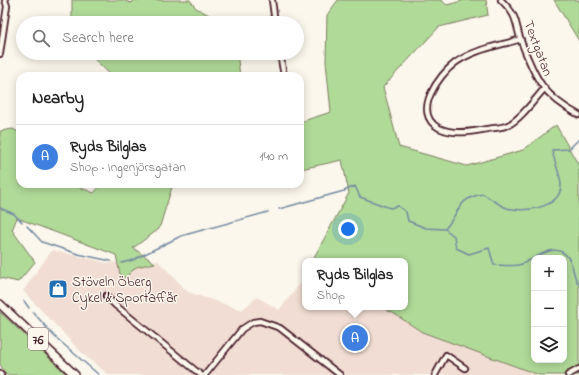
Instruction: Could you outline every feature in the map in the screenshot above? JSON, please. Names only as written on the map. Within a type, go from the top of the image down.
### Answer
[{"type":"main road","name":"76","points":[[0,304],[75,375]]},
{"type":"street","points":[[0,54],[7,6],[5,0]]},
{"type":"street","points":[[272,0],[274,16]]},
{"type":"street","name":"Textgatan","points":[[501,0],[513,12],[521,39],[537,79],[544,89],[563,106],[579,115]]},
{"type":"street","points":[[521,39],[468,54],[454,63],[443,74],[430,93],[427,105],[430,119],[438,127],[451,131],[471,132],[507,126],[544,89]]},
{"type":"street","points":[[281,60],[283,72]]},
{"type":"street","points":[[106,296],[114,305],[201,375]]},
{"type":"street","points":[[205,375],[242,329],[253,322],[260,321],[280,328],[340,375]]},
{"type":"street","points":[[435,375],[446,355],[465,368]]},
{"type":"street","points":[[568,375],[579,369]]},
{"type":"shaded area","points":[[52,250],[107,263],[158,261],[188,292],[242,310],[257,297],[279,310],[302,282],[302,310],[386,310],[422,332],[539,375],[109,375],[84,355],[23,291]]},
{"type":"green space","points":[[72,0],[122,0],[131,3],[135,0],[190,0],[196,8],[211,16],[72,16]]},
{"type":"green space","points":[[338,0],[441,0],[447,5],[465,0],[486,0],[488,15],[439,27],[383,87],[399,147],[467,166],[523,150],[556,125],[579,166],[579,375],[539,375],[422,332],[386,310],[408,310],[408,258],[314,258],[349,193],[342,160],[304,168],[304,121],[331,112],[326,62],[327,15]]},
{"type":"green space","points":[[554,0],[579,0],[579,41]]},
{"type":"green space","points":[[95,60],[238,60],[239,72],[108,72]]},
{"type":"green space","points":[[13,129],[16,131],[16,188],[81,188],[94,193],[98,188],[172,188],[159,229],[133,248],[155,263],[136,267],[125,278],[120,274],[116,255],[17,218],[12,230],[35,262],[18,282],[0,278],[0,131]]},
{"type":"green space","points":[[0,312],[67,375],[6,375],[0,364]]},
{"type":"waterway","points":[[445,229],[463,203],[474,196],[483,194],[504,207],[522,210],[548,204],[555,199],[561,186],[552,150],[569,149],[579,139]]},
{"type":"waterway","points":[[279,209],[344,191],[355,186],[360,197],[390,208],[398,206],[406,212],[408,221],[426,228],[445,229],[454,236],[456,248],[469,254],[489,248],[494,265],[519,265],[544,252],[556,250],[562,252],[569,259],[579,285]]},
{"type":"waterway","points":[[0,208],[14,214],[22,222]]},
{"type":"waterway","points":[[122,263],[133,260],[181,236],[268,212]]},
{"type":"waterway","points":[[27,226],[42,242],[78,254],[111,261]]},
{"type":"waterway","points":[[24,301],[29,308]]},
{"type":"waterway","points":[[33,312],[54,336],[99,375]]},
{"type":"place","name":"Stöveln Öberg Cykel & Sportaffär","points":[[58,289]]},
{"type":"place","name":"Ryds Bilglas","points":[[355,338]]}]
